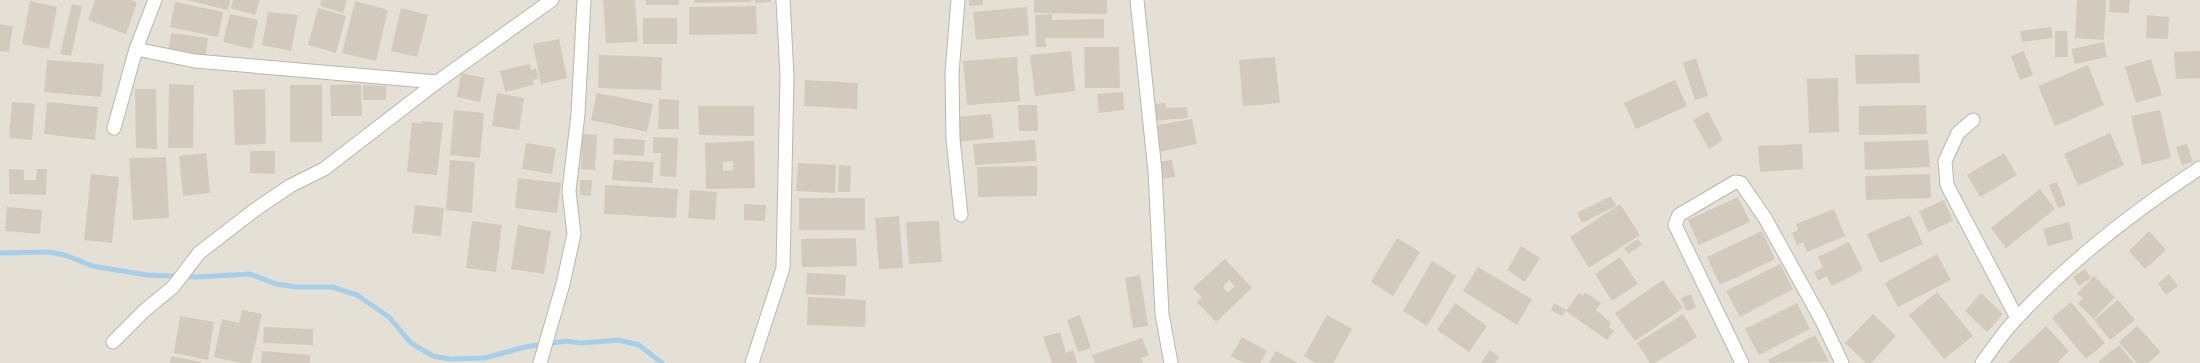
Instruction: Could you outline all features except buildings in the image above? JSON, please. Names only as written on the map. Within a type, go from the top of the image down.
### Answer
[{"type":"street","points":[[114,128],[136,50],[155,0]]},
{"type":"street","points":[[113,342],[144,311],[173,287],[199,253],[290,186],[324,169],[437,82],[552,0]]},
{"type":"street","points":[[540,363],[563,284],[574,234],[569,191],[578,114],[584,0]]},
{"type":"street","points":[[752,363],[783,268],[787,76],[783,0]]},
{"type":"street","points":[[958,0],[952,73],[953,139],[962,215]]},
{"type":"street","points":[[1137,0],[1155,171],[1162,314],[1171,363]]},
{"type":"street","points":[[136,50],[195,61],[437,82]]},
{"type":"street","points":[[1973,120],[1958,133],[1945,161],[1947,185],[2017,318]]},
{"type":"street","points":[[1982,363],[2017,318],[2081,257],[2156,197],[2200,168]]},
{"type":"street","points":[[1742,363],[1675,225],[1679,215],[1735,182],[1741,183],[1765,218],[1822,319],[1842,363]]},
{"type":"shaded area","points":[[0,0],[2200,0],[2200,363],[0,363]]},
{"type":"waterway","points":[[0,253],[49,252],[65,255],[92,266],[147,275],[196,277],[250,274],[276,284],[297,287],[332,287],[357,295],[389,317],[411,343],[433,356],[450,359],[485,358],[525,347],[566,341],[581,343],[619,340],[639,345],[662,363]]}]
